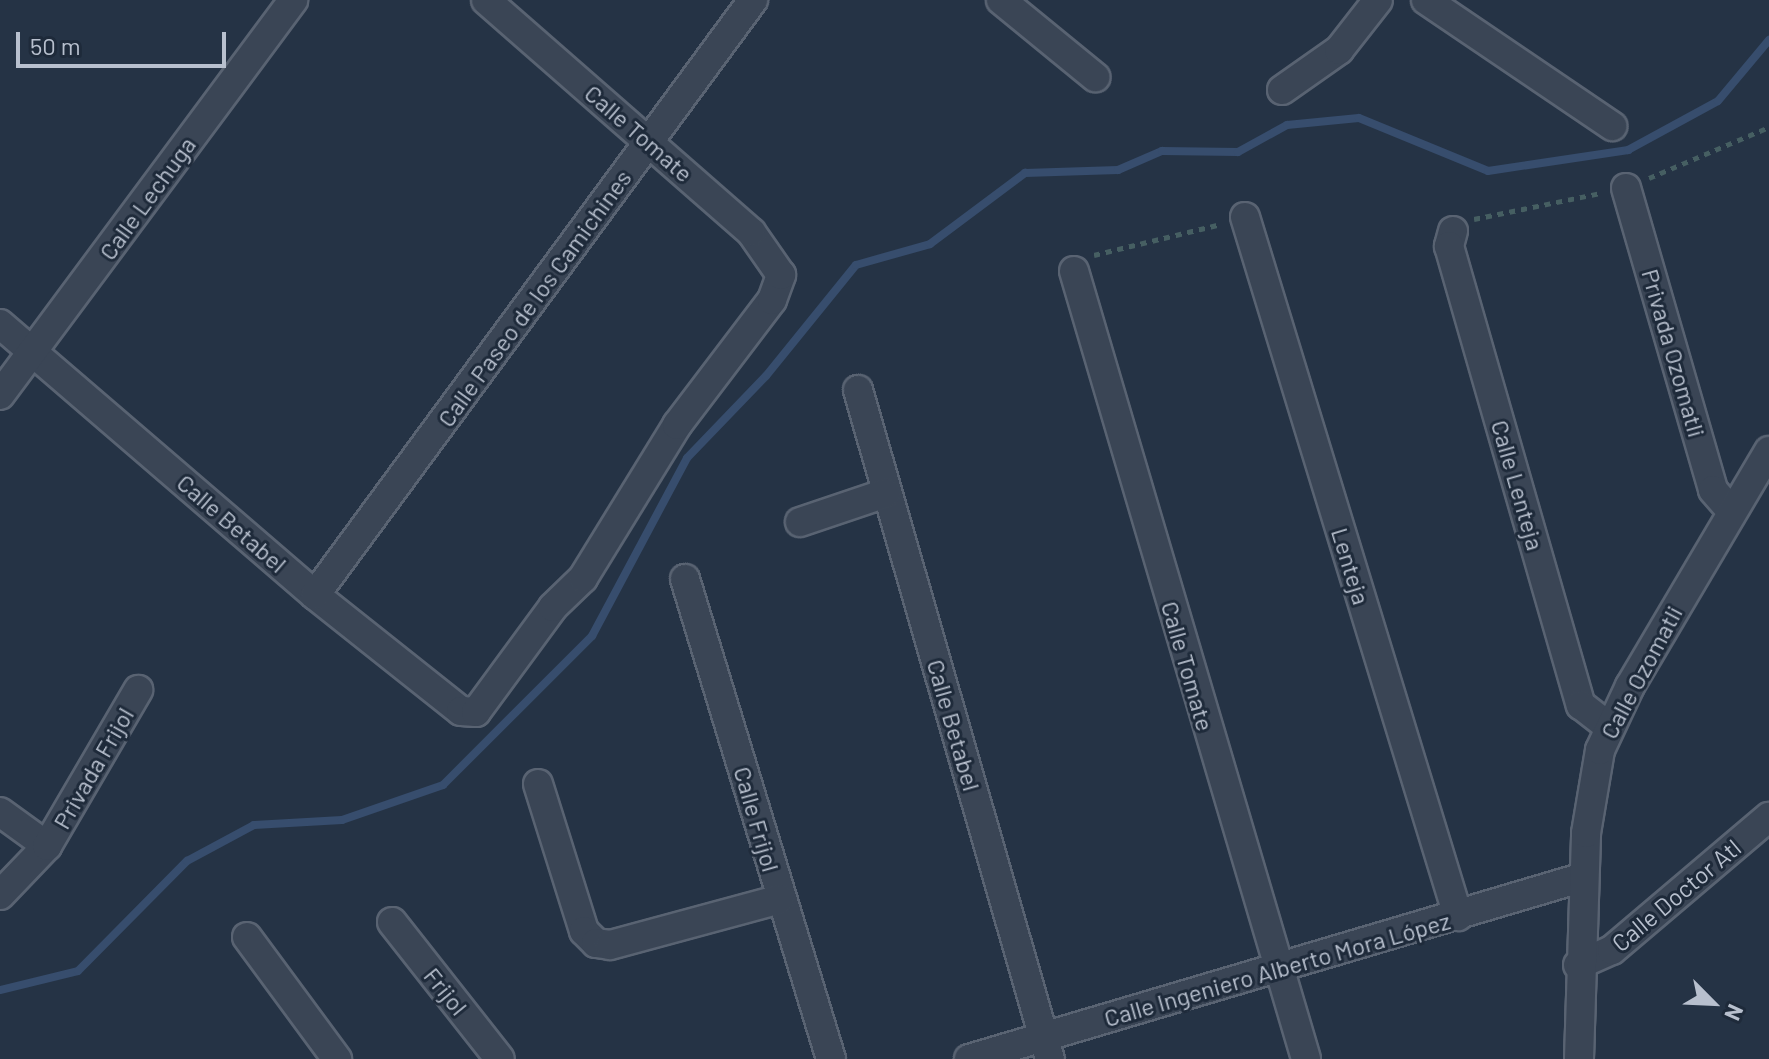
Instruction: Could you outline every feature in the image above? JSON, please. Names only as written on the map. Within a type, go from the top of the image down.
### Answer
[{"type":"street","name":"Calle Lechuga","points":[[0,395],[293,0]]},
{"type":"street","name":"Calle Tomate","points":[[471,714],[583,578],[677,425],[772,300],[781,275],[751,232],[486,0]]},
{"type":"street","name":"Calle Paseo de los Camichines","points":[[315,595],[753,0]]},
{"type":"street","points":[[1001,0],[1095,77]]},
{"type":"street","points":[[1282,90],[1339,50],[1378,0]]},
{"type":"street","points":[[1426,0],[1612,126]]},
{"type":"street","name":"Privada Ozomatli","points":[[1626,188],[1713,490],[1732,512]]},
{"type":"street","name":"Lenteja","points":[[1245,217],[1458,916]]},
{"type":"street","name":"Calle Lenteja","points":[[1453,231],[1449,246],[1581,705],[1608,726]]},
{"type":"street","name":"Calle Tomate","points":[[1074,271],[1277,971],[1306,1059]]},
{"type":"street","name":"Calle Betabel","points":[[0,324],[315,595],[471,714]]},
{"type":"street","name":"Calle Betabel","points":[[858,390],[1047,1048]]},
{"type":"street","name":"Calle Ozomatli","points":[[1579,1059],[1578,965],[1591,785],[1608,726],[1769,451]]},
{"type":"street","points":[[800,522],[886,493]]},
{"type":"street","name":"Calle Frijol","points":[[685,579],[831,1059]]},
{"type":"street","name":"Privada Frijol","points":[[0,895],[47,846],[138,690]]},
{"type":"street","points":[[538,784],[584,931],[596,943],[780,899]]},
{"type":"street","name":"Privada Frijol","points":[[0,812],[47,846]]},
{"type":"street","name":"Calle Doctor Atl","points":[[1578,965],[1612,950],[1769,817]]},
{"type":"street","name":"Calle Ingeniero Alberto Mora López","points":[[969,1059],[1047,1048],[1277,971],[1584,877]]},
{"type":"street","name":"Frijol","points":[[392,922],[500,1059]]},
{"type":"street","points":[[247,937],[337,1059]]},
{"type":"path","points":[[1074,271],[1083,257],[1245,217]]},
{"type":"waterway","points":[[0,990],[78,971],[187,861],[254,825],[342,820],[443,785],[592,636],[687,458],[766,376],[856,265],[930,244],[1025,173],[1118,170],[1162,151],[1238,152],[1287,125],[1359,118],[1488,171],[1628,150],[1718,101],[1769,40]]}]
